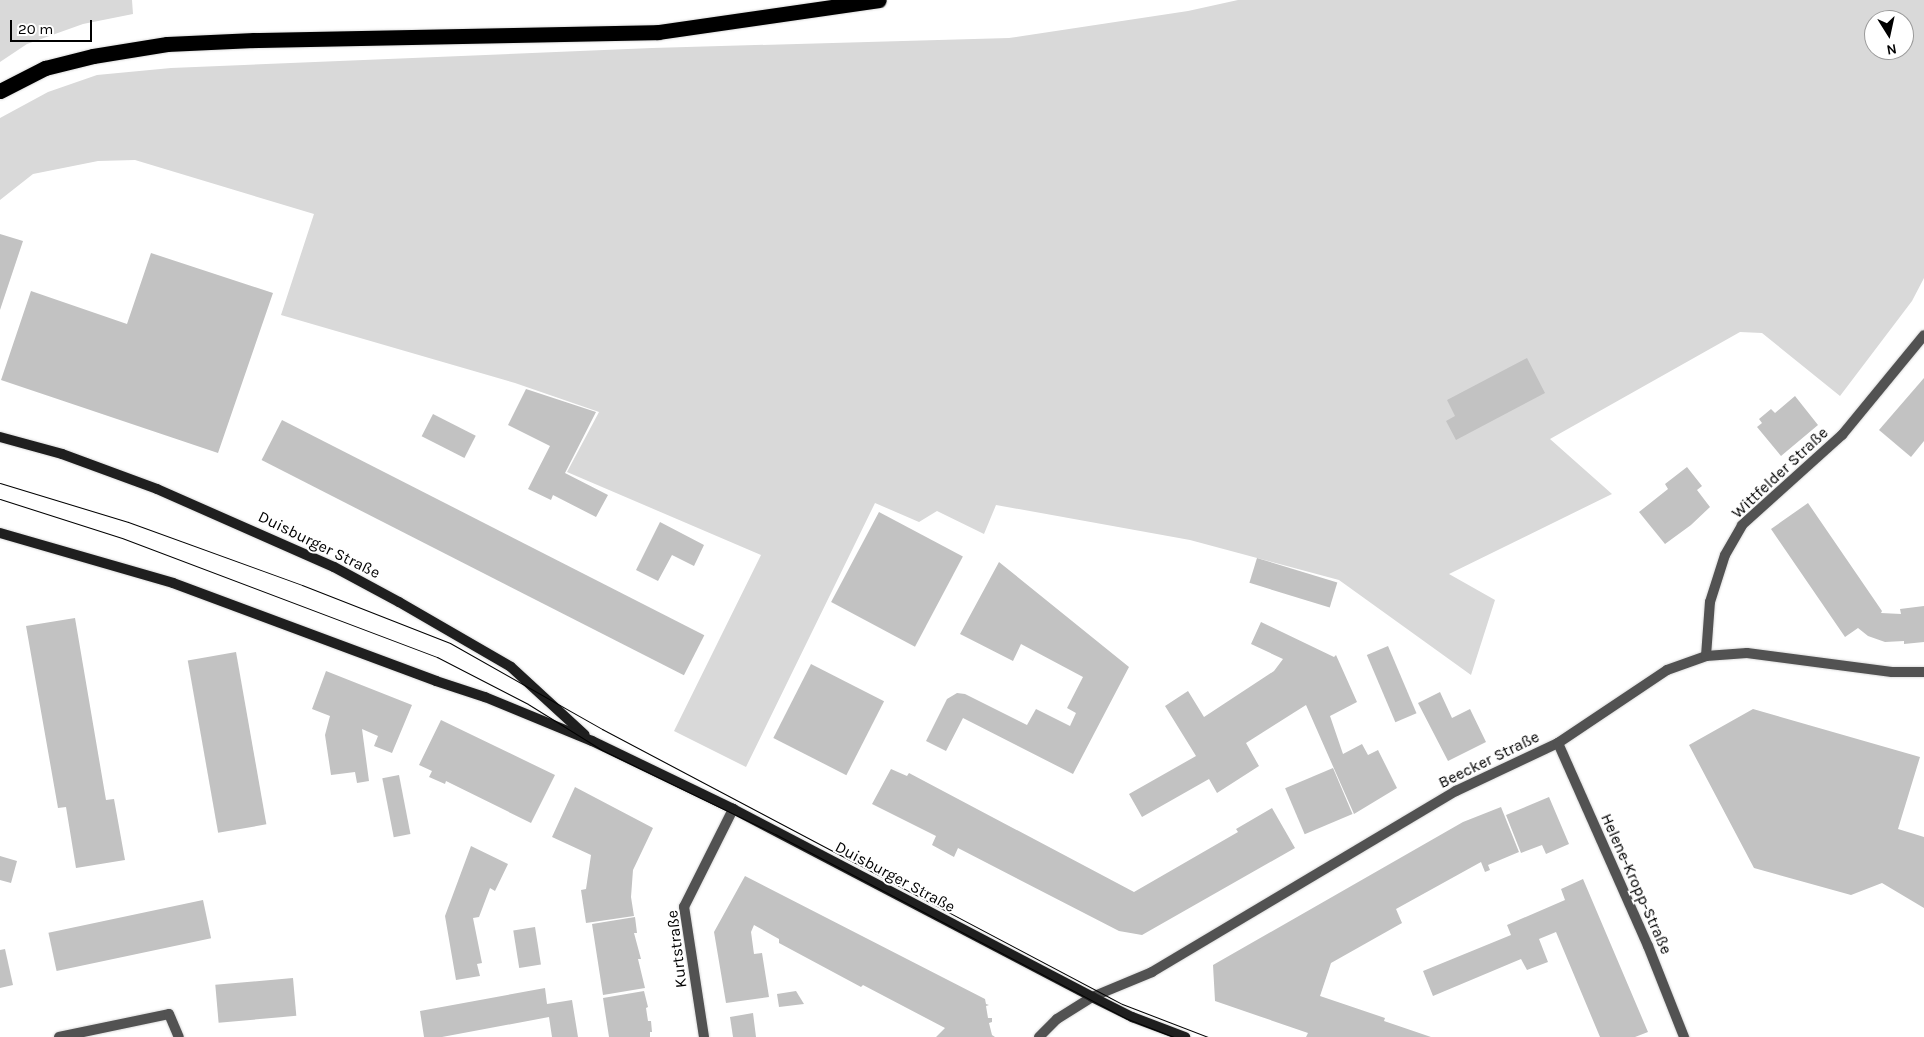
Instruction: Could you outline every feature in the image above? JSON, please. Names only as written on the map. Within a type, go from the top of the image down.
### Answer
[{"type":"highway","points":[[0,91],[45,68],[92,56],[167,44],[264,40],[658,32],[879,0]]},
{"type":"main road","name":"Duisburger Straße","points":[[0,436],[62,454],[157,489],[334,567],[399,602],[511,667],[592,741]]},
{"type":"main road","name":"Duisburger Straße","points":[[0,533],[173,583],[436,681],[486,697],[592,741],[732,808],[1132,1017],[1185,1037]]},
{"type":"street","name":"Wittfelder Straße","points":[[1706,656],[1710,602],[1725,555],[1742,525],[1842,436],[1924,336]]},
{"type":"street","name":"Beecker Straße","points":[[1039,1037],[1057,1019],[1092,997],[1152,972],[1456,791],[1558,743],[1667,670],[1706,656],[1747,653],[1892,672],[1924,672]]},
{"type":"street","name":"Helene-Kropp-Straße","points":[[1558,743],[1648,946],[1684,1037]]},
{"type":"street","name":"Kurtstraße","points":[[704,1037],[684,906],[732,808]]},
{"type":"street","points":[[60,1037],[170,1014],[179,1037]]},
{"type":"shaded area","points":[[0,0],[132,0],[133,14],[83,24],[27,44],[0,62]]},
{"type":"shaded area","points":[[1238,0],[1924,0],[1924,278],[1912,301],[1840,396],[1762,333],[1740,332],[1550,439],[1612,494],[1449,574],[1495,600],[1471,675],[1339,580],[1190,540],[996,505],[984,534],[937,511],[919,522],[875,503],[746,767],[674,731],[761,555],[567,472],[599,412],[515,383],[281,315],[314,214],[135,160],[98,161],[33,174],[0,200],[0,118],[48,92],[97,75],[171,68],[652,48],[1009,38],[1188,11]]},
{"type":"building","points":[[0,234],[23,241],[0,310]]},
{"type":"building","points":[[151,253],[273,293],[218,453],[1,380],[31,291],[127,324]]},
{"type":"building","points":[[1527,358],[1545,393],[1456,440],[1446,421],[1455,416],[1447,400]]},
{"type":"building","points":[[1924,378],[1924,441],[1911,457],[1879,430]]},
{"type":"building","points":[[526,389],[596,412],[565,473],[608,495],[596,517],[553,495],[551,500],[528,489],[550,446],[508,425]]},
{"type":"building","points":[[1795,396],[1818,425],[1781,456],[1757,427],[1762,423],[1759,419],[1771,409],[1775,413]]},
{"type":"building","points":[[433,414],[476,436],[464,458],[422,436]]},
{"type":"building","points":[[282,420],[704,635],[684,675],[262,460]]},
{"type":"building","points":[[1687,467],[1702,486],[1697,490],[1710,507],[1691,525],[1665,544],[1639,512],[1668,489],[1665,484]]},
{"type":"building","points":[[1808,503],[1882,611],[1881,613],[1901,614],[1900,609],[1924,606],[1924,642],[1904,644],[1904,641],[1885,642],[1868,636],[1858,628],[1845,637],[1771,529]]},
{"type":"building","points":[[879,512],[963,557],[915,647],[831,602]]},
{"type":"building","points":[[660,522],[704,545],[694,566],[672,555],[658,581],[636,570]]},
{"type":"building","points":[[1257,558],[1337,583],[1330,607],[1249,583]]},
{"type":"building","points":[[999,562],[1129,667],[1073,774],[963,718],[946,751],[926,741],[947,699],[957,693],[965,694],[1027,725],[1036,709],[1070,726],[1076,713],[1067,708],[1083,677],[1021,644],[1013,661],[960,634]]},
{"type":"building","points":[[75,618],[106,800],[114,799],[125,860],[76,868],[66,807],[58,808],[26,626]]},
{"type":"building","points":[[1261,622],[1334,657],[1336,655],[1357,702],[1330,716],[1343,754],[1362,744],[1368,755],[1378,750],[1397,788],[1354,814],[1306,705],[1246,743],[1259,766],[1217,793],[1209,779],[1142,817],[1129,794],[1196,756],[1165,706],[1188,691],[1204,717],[1274,671],[1283,659],[1251,644]]},
{"type":"building","points":[[1388,646],[1417,713],[1395,722],[1367,655]]},
{"type":"building","points":[[236,652],[266,824],[218,833],[188,661]]},
{"type":"building","points":[[811,664],[884,701],[846,775],[773,738]]},
{"type":"building","points":[[326,671],[412,705],[392,753],[374,746],[378,736],[362,729],[369,781],[357,783],[355,772],[331,775],[325,735],[330,716],[312,709]]},
{"type":"building","points":[[1440,692],[1452,718],[1470,709],[1486,742],[1448,761],[1418,703]]},
{"type":"building","points":[[1753,709],[1920,757],[1898,829],[1924,837],[1924,908],[1882,883],[1851,895],[1754,868],[1689,745]]},
{"type":"building","points":[[441,720],[555,775],[531,823],[446,781],[445,784],[429,777],[432,771],[419,765]]},
{"type":"building","points":[[1333,768],[1353,814],[1305,834],[1285,788]]},
{"type":"building","points":[[891,769],[907,776],[909,773],[1134,892],[1238,832],[1236,829],[1272,808],[1295,848],[1142,935],[1119,931],[958,848],[954,857],[932,845],[936,836],[872,804]]},
{"type":"building","points":[[399,775],[410,834],[394,837],[382,778]]},
{"type":"building","points":[[575,787],[653,828],[633,870],[631,897],[634,916],[586,923],[581,890],[586,889],[591,855],[552,837]]},
{"type":"building","points":[[1549,797],[1569,844],[1546,854],[1542,845],[1521,853],[1506,815]]},
{"type":"building","points":[[1501,807],[1519,852],[1488,865],[1490,870],[1485,872],[1481,862],[1396,909],[1402,923],[1331,963],[1320,996],[1385,1018],[1384,1021],[1431,1037],[1306,1037],[1308,1033],[1215,1001],[1213,965],[1463,822]]},
{"type":"building","points":[[471,846],[508,864],[495,891],[490,888],[479,917],[473,918],[482,963],[477,964],[480,976],[456,980],[445,916]]},
{"type":"building","points":[[0,856],[17,861],[11,883],[0,880]]},
{"type":"building","points":[[745,876],[985,999],[986,1004],[989,1005],[986,1006],[988,1018],[992,1018],[992,1022],[989,1023],[992,1035],[995,1037],[936,1037],[945,1028],[863,985],[861,987],[779,943],[779,939],[754,925],[751,932],[754,954],[762,953],[769,997],[726,1003],[714,932]]},
{"type":"building","points":[[1583,879],[1648,1032],[1635,1037],[1600,1037],[1556,932],[1539,939],[1548,962],[1527,970],[1521,959],[1433,996],[1423,971],[1511,935],[1507,925],[1565,900],[1561,889]]},
{"type":"building","points":[[203,900],[211,938],[57,971],[48,933]]},
{"type":"building","points":[[635,917],[637,933],[634,933],[641,959],[638,959],[645,988],[603,995],[592,924]]},
{"type":"building","points":[[535,927],[541,965],[519,968],[513,930]]},
{"type":"building","points":[[5,949],[13,985],[0,988],[0,950]]},
{"type":"building","points":[[293,978],[296,1016],[219,1023],[215,985]]},
{"type":"building","points":[[545,988],[547,1004],[572,1000],[578,1037],[552,1037],[549,1017],[442,1037],[424,1037],[420,1011]]},
{"type":"building","points":[[644,991],[648,1007],[646,1008],[648,1021],[651,1021],[652,1032],[650,1032],[650,1037],[609,1037],[603,998]]},
{"type":"building","points":[[796,991],[804,1004],[779,1007],[777,994]]},
{"type":"building","points":[[753,1013],[756,1037],[733,1037],[730,1017]]},
{"type":"tram line","points":[[0,483],[128,522],[302,585],[450,643],[602,729],[1122,1004],[1208,1037]]},
{"type":"tram line","points":[[0,499],[122,538],[437,657],[528,704],[602,750],[775,834],[1125,1018],[1174,1037]]}]
